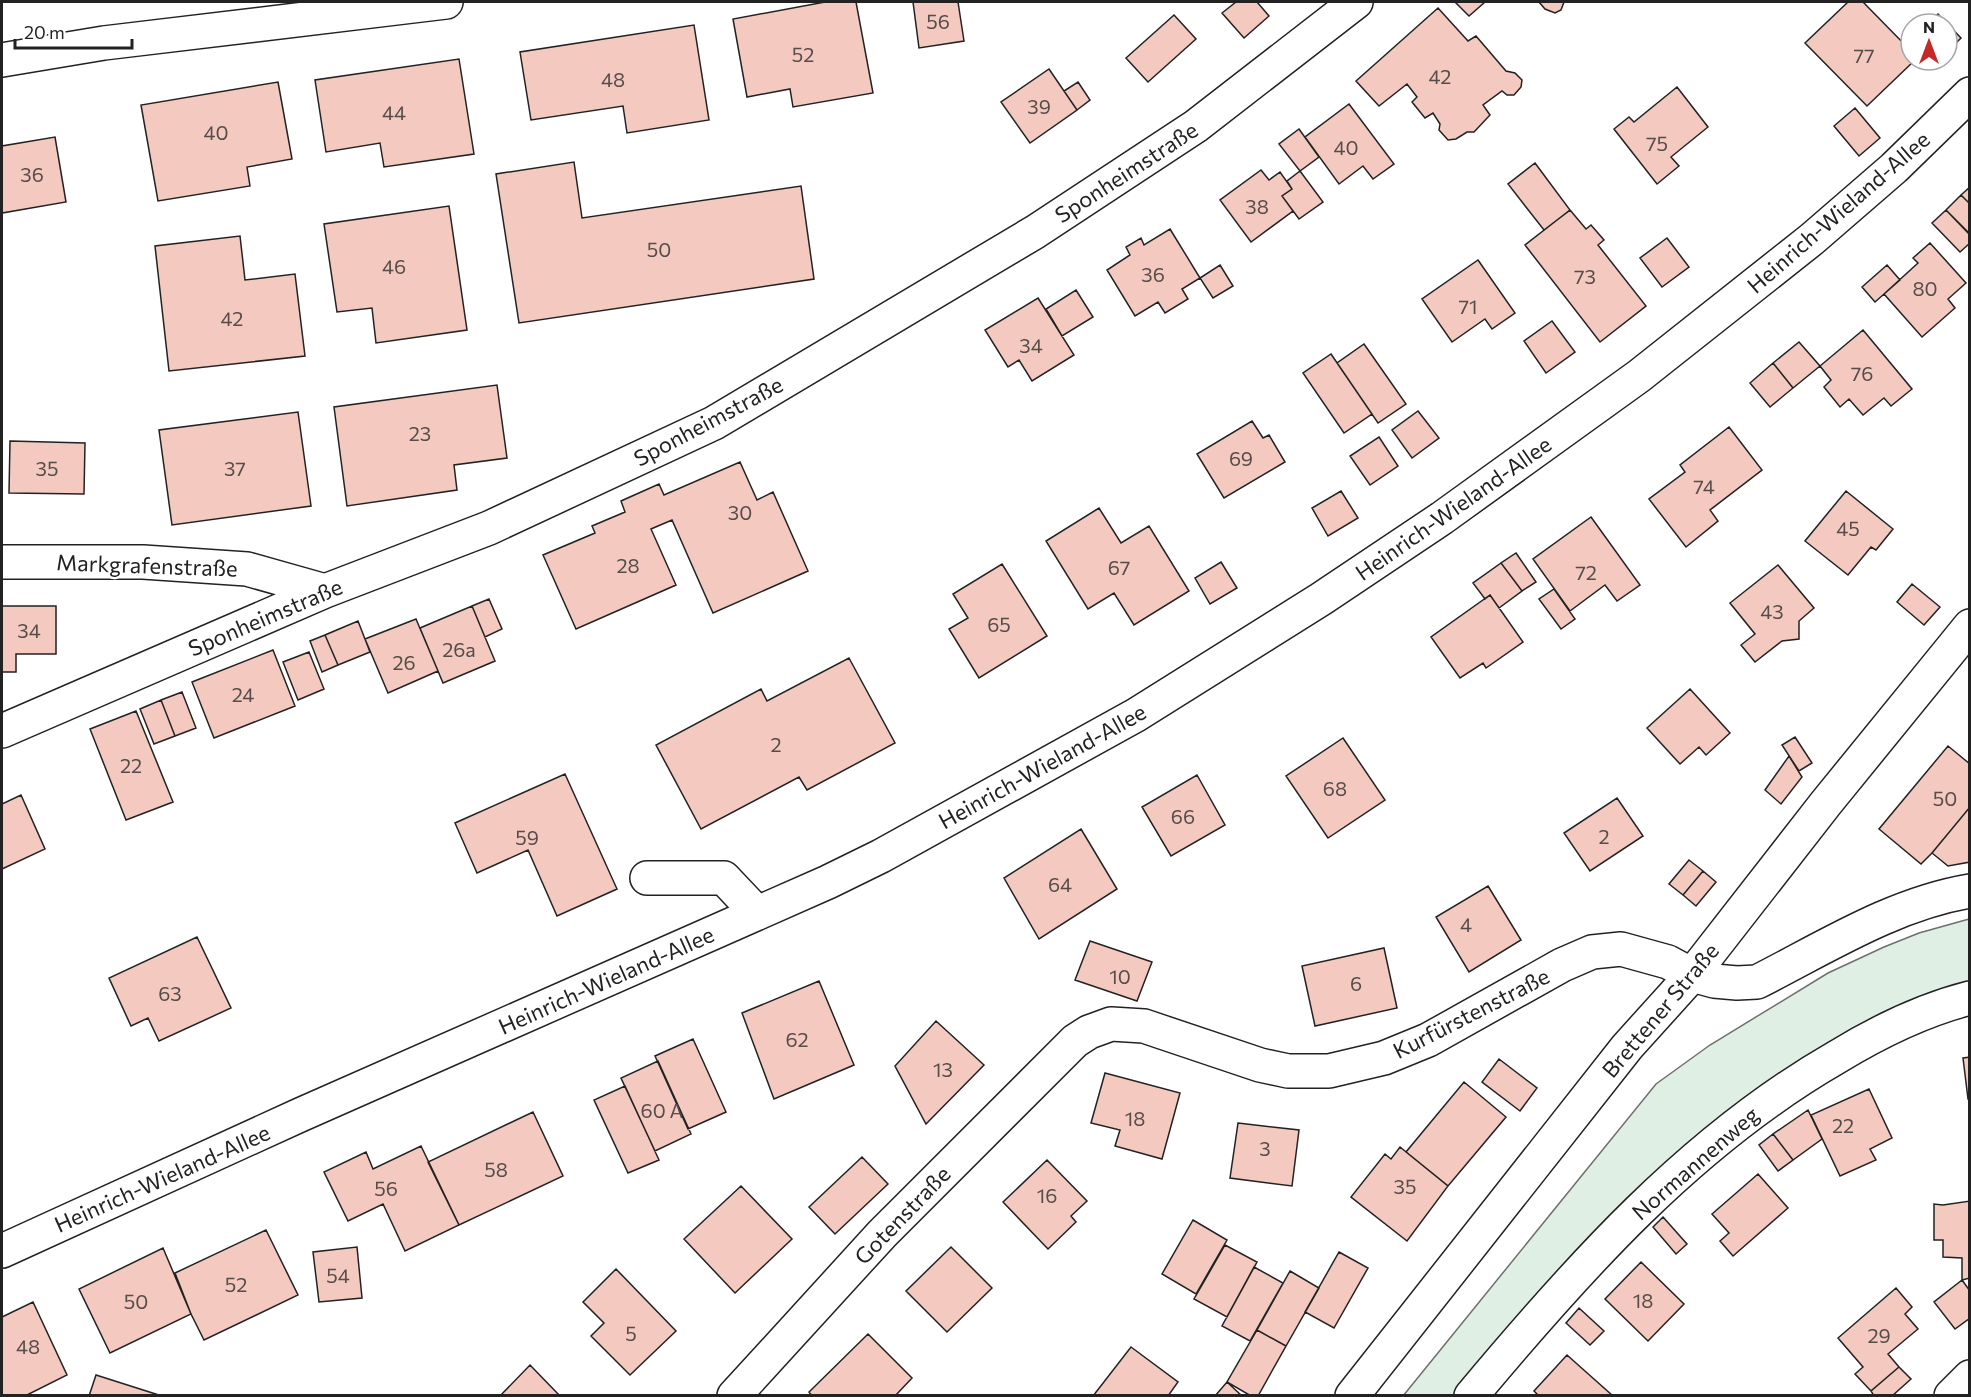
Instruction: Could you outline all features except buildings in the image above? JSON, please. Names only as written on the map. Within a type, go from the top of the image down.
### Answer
[{"type":"street","points":[[2,60],[321,9],[435,2]]},
{"type":"street","name":"Sponheimstraße","points":[[2,730],[325,591],[489,528],[714,423],[1035,232],[1177,139],[1356,2]]},
{"type":"street","name":"Heinrich-Wieland-Allee","points":[[2,1251],[300,1115],[757,914],[881,856],[1136,716],[1433,524],[1639,376],[1812,239],[1894,168],[1970,94]]},
{"type":"street","name":"Markgrafenstraße","points":[[2,562],[143,562],[247,569],[325,591]]},
{"type":"street","name":"Brettener Straße","points":[[1352,1395],[1627,1047],[1692,975],[1826,803],[1970,626]]},
{"type":"street","points":[[647,878],[724,878],[757,914]]},
{"type":"street","name":"Kurfürstenstraße","points":[[1076,1041],[1089,1032],[1111,1024],[1144,1026],[1260,1065],[1288,1071],[1329,1071],[1384,1058],[1428,1040],[1562,965],[1592,952],[1621,949],[1668,962],[1692,975],[1714,981],[1757,982],[1859,929],[1910,906],[1970,891]]},
{"type":"street","name":"Normannenweg","points":[[1471,1395],[1587,1262],[1659,1190],[1714,1143],[1767,1101],[1818,1067],[1867,1039],[1906,1021],[1970,998]]},
{"type":"street","name":"Gotenstraße","points":[[734,1395],[882,1234],[1076,1041]]},
{"type":"street","points":[[1951,1395],[1970,1377]]},
{"type":"green space","points":[[1969,919],[1969,988],[1880,1017],[1512,1328],[1455,1395],[1403,1396],[1656,1084],[1710,1045],[1828,973],[1919,933]]}]
